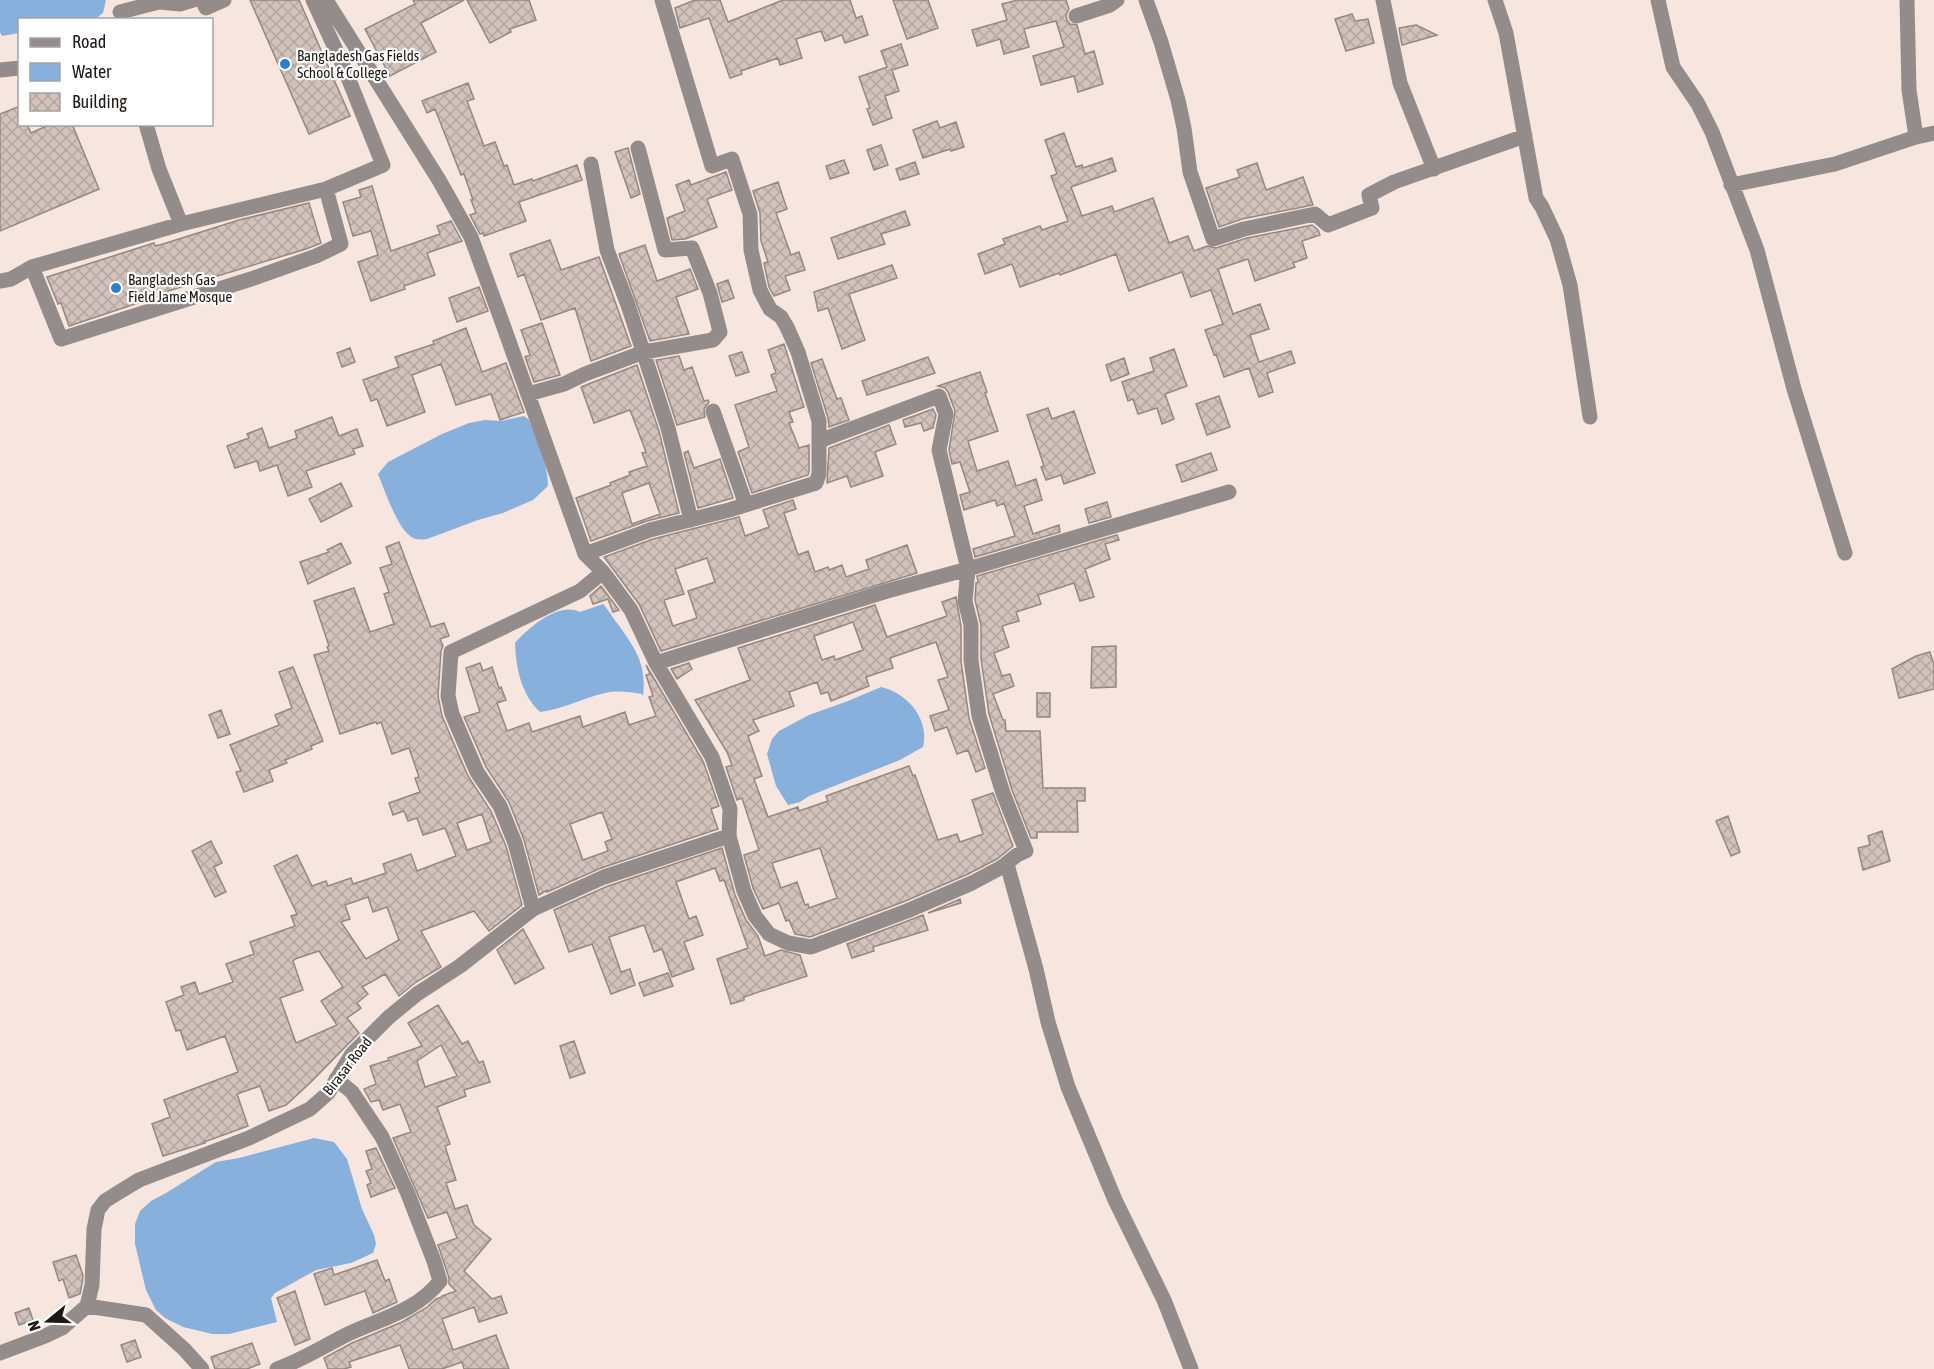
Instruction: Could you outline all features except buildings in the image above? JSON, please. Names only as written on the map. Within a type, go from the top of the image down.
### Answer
[{"type":"street","points":[[120,10],[159,2],[180,4],[193,0]]},
{"type":"street","points":[[202,0],[206,8],[224,0]]},
{"type":"street","points":[[0,281],[11,279],[32,267],[181,224],[326,189],[383,165],[345,70],[313,0]]},
{"type":"street","points":[[326,0],[433,170],[471,237],[585,554],[603,572],[631,610],[656,663],[712,757],[730,809],[729,837],[744,891],[755,916],[770,934],[788,943],[811,947],[972,883],[1026,851],[1003,793],[979,716],[971,660],[971,625],[965,601],[968,569],[939,450],[946,414],[939,396],[819,441]]},
{"type":"street","points":[[585,554],[650,530],[746,505],[816,483],[819,474],[819,421],[798,352],[787,327],[771,309],[760,290],[751,250],[750,214],[732,159],[712,166],[662,0]]},
{"type":"street","points":[[1146,0],[1178,100],[1190,172],[1213,239],[1244,229],[1315,214],[1328,225],[1372,208],[1369,195],[1394,182],[1525,136]]},
{"type":"street","points":[[1383,0],[1400,83],[1434,169]]},
{"type":"street","points":[[1495,0],[1506,33],[1536,198],[1557,239],[1570,285],[1590,417]]},
{"type":"street","points":[[1658,0],[1673,67],[1698,104],[1712,132],[1757,250],[1794,389],[1845,553]]},
{"type":"street","points":[[1907,0],[1909,90],[1916,137]]},
{"type":"street","points":[[1076,16],[1107,2]]},
{"type":"street","points":[[0,70],[18,68]]},
{"type":"street","points":[[147,126],[159,169],[181,224]]},
{"type":"street","points":[[1731,185],[1835,164],[1934,133]]},
{"type":"street","points":[[528,394],[564,384],[644,352],[713,340],[720,332],[705,280],[692,248],[665,250],[638,148]]},
{"type":"street","points":[[591,164],[607,250],[644,352],[668,428],[691,520]]},
{"type":"street","points":[[32,267],[61,339],[251,279],[316,256],[341,244],[326,189]]},
{"type":"street","points":[[713,411],[746,505]]},
{"type":"street","points":[[656,663],[887,591],[1229,492]]},
{"type":"street","points":[[533,909],[515,843],[500,806],[477,772],[452,714],[448,696],[452,652],[580,591],[603,572]]},
{"type":"street","name":"Birasar Road","points":[[87,1306],[92,1285],[94,1229],[98,1210],[105,1202],[139,1180],[249,1138],[310,1109],[328,1093],[352,1054],[388,1017],[417,994],[469,959],[533,909],[604,878],[729,837]]},
{"type":"street","points":[[1007,864],[1048,1022],[1068,1088],[1115,1200],[1164,1300],[1191,1369]]},
{"type":"street","points":[[284,1368],[350,1334],[407,1309],[424,1298],[440,1281],[408,1194],[382,1137],[352,1092],[336,1079]]},
{"type":"street","points":[[0,1353],[62,1328],[87,1306],[146,1315],[184,1349],[202,1369]]},
{"type":"water","points":[[0,0],[106,0],[103,13],[96,18],[18,18],[18,33],[2,36]]},
{"type":"water","points":[[524,416],[529,420],[542,452],[548,486],[533,500],[503,513],[427,539],[413,538],[404,530],[387,498],[378,474],[388,462],[442,434],[469,423],[485,420],[501,421]]},
{"type":"water","points":[[603,604],[629,640],[638,657],[643,675],[643,696],[634,693],[609,692],[540,712],[524,689],[515,643],[528,630],[554,613],[563,610],[580,612]]},
{"type":"water","points":[[881,687],[900,695],[915,709],[923,727],[923,747],[900,760],[788,805],[776,786],[767,754],[772,739],[779,731],[809,715]]},
{"type":"water","points":[[314,1138],[334,1142],[347,1159],[362,1209],[374,1235],[376,1244],[373,1253],[351,1263],[316,1270],[275,1293],[271,1298],[277,1322],[229,1334],[212,1334],[183,1327],[165,1318],[156,1310],[146,1290],[135,1244],[135,1224],[140,1211],[151,1201],[216,1162]]},
{"type":"place","name":"Bangladesh Gas Fields School & College","points":[[285,64]]},
{"type":"place","name":"Bangladesh Gas Field Jame Mosque","points":[[116,288]]}]
